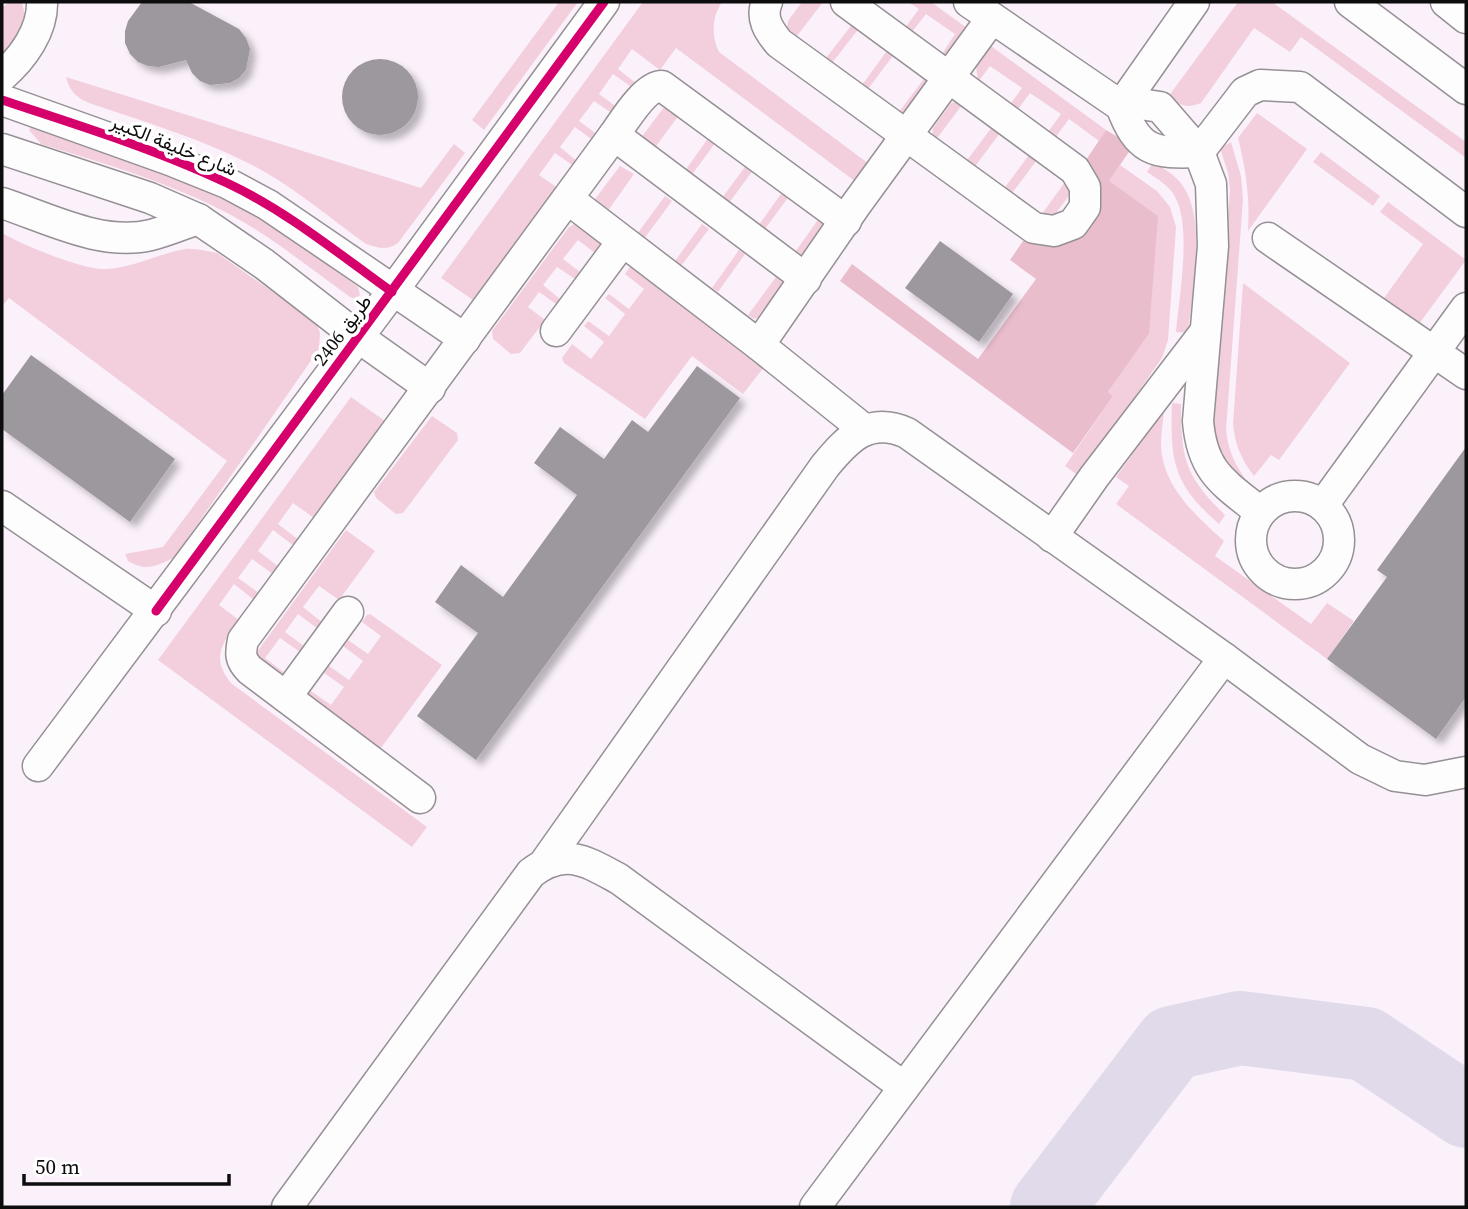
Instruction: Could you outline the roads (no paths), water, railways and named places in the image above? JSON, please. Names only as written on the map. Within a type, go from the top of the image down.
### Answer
[{"type":"street","points":[[2,76],[15,65],[36,30],[42,2]]},
{"type":"street","name":"طريق 2406","points":[[38,766],[156,611],[604,2]]},
{"type":"street","points":[[767,2],[764,9],[767,28],[779,43],[907,136],[1034,228],[1054,231],[1073,224],[1084,207],[1086,187],[1075,170],[846,2]]},
{"type":"street","points":[[1121,106],[1194,2]]},
{"type":"street","points":[[1350,2],[1466,89]]},
{"type":"street","points":[[1446,2],[1466,18]]},
{"type":"street","points":[[760,345],[949,77],[980,10],[1121,106],[1140,104],[1160,107],[1199,152],[1211,184],[1213,217],[1213,246],[1198,421],[1202,447],[1221,481],[1260,512]]},
{"type":"street","points":[[16,110],[25,82],[24,52]]},
{"type":"street","points":[[1199,152],[1245,92],[1260,85],[1300,87],[1466,212]]},
{"type":"street","points":[[420,798],[242,662],[240,652],[243,640],[614,135],[652,88],[663,86],[846,221]]},
{"type":"street","name":"شارع خليفة الكبير","points":[[16,110],[170,160],[227,183],[268,205],[392,292],[465,339]]},
{"type":"street","points":[[614,135],[806,279]]},
{"type":"street","points":[[2,149],[150,198],[198,219],[264,264],[358,337],[430,388]]},
{"type":"street","points":[[568,200],[760,345],[865,430]]},
{"type":"street","points":[[2,203],[93,234],[112,237],[150,235],[198,219]]},
{"type":"street","points":[[1268,238],[1466,374]]},
{"type":"street","points":[[556,331],[622,242]]},
{"type":"street","points":[[1323,505],[1466,308]]},
{"type":"street","points":[[1052,537],[1094,477],[1205,332]]},
{"type":"street","points":[[287,1207],[531,873],[546,861],[825,466],[843,444],[878,425],[907,433],[1224,658],[1360,759],[1395,776],[1425,780],[1466,772]]},
{"type":"street","points":[[1297,495],[1311,498],[1323,505],[1338,528],[1339,543],[1330,568],[1319,578],[1293,585],[1279,582],[1267,575],[1252,552],[1250,538],[1260,512],[1283,497],[1297,495]]},
{"type":"street","points":[[2,506],[156,611]]},
{"type":"street","points":[[286,697],[348,612]]},
{"type":"street","points":[[815,1207],[1224,658]]},
{"type":"street","points":[[546,861],[563,858],[584,860],[619,879],[904,1087]]}]
